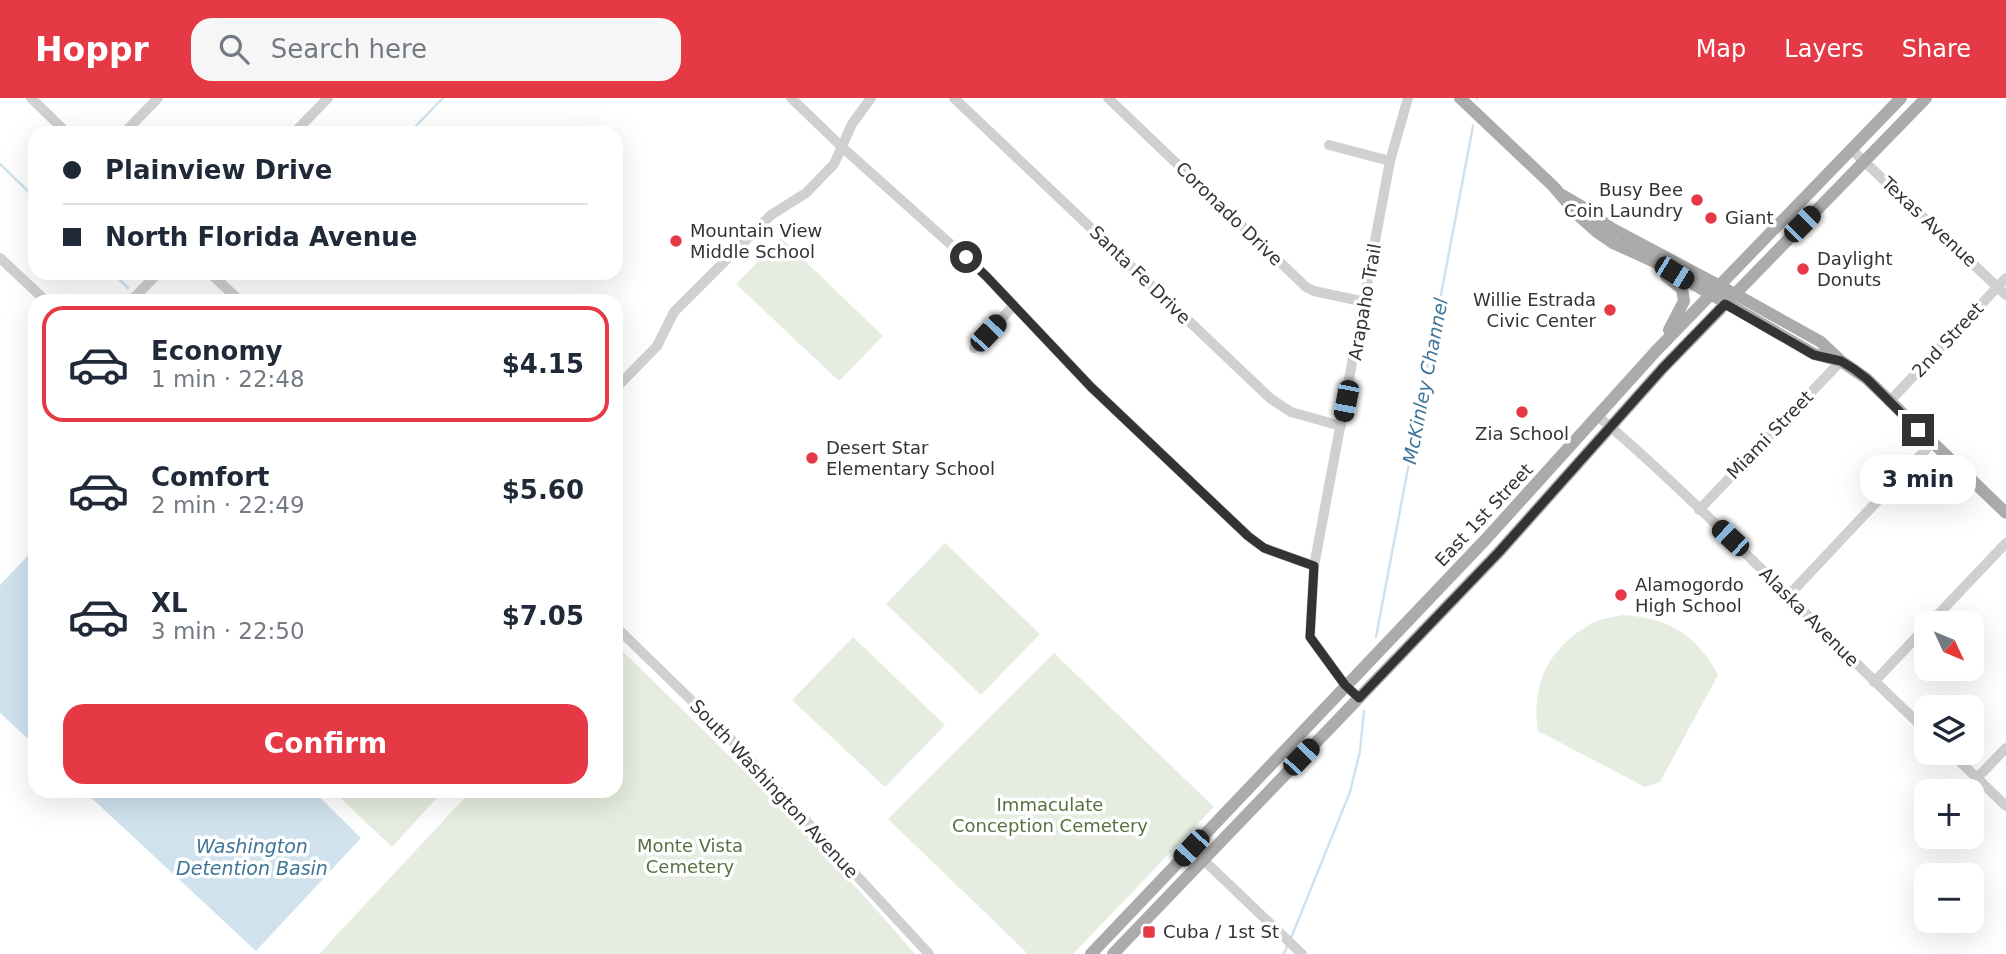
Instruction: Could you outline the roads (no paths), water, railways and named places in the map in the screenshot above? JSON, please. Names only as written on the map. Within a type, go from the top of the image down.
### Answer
[{"type":"main road","points":[[1460,98],[1562,195],[1579,216],[1628,255],[1657,270],[1682,289],[1684,301],[1656,351]]},
{"type":"main road","name":"East 1st Street","points":[[1091,954],[1486,539],[1656,351],[1900,98]]},
{"type":"main road","name":"East 1st Street","points":[[1113,954],[1499,552],[1663,368],[1926,98]]},
{"type":"main road","points":[[1562,195],[1714,290],[1725,304],[1814,355],[1841,361]]},
{"type":"main road","points":[[1613,243],[1714,290],[1735,294],[1821,342],[1841,361],[1867,379],[2006,513]]},
{"type":"street","points":[[31,98],[60,126]]},
{"type":"street","points":[[131,126],[158,98]]},
{"type":"street","points":[[301,126],[328,98]]},
{"type":"street","points":[[791,98],[986,276],[1091,387],[1248,536],[1264,548],[1314,566]]},
{"type":"street","points":[[623,381],[657,346],[674,312],[771,215],[806,193],[834,164],[852,124],[870,98]]},
{"type":"street","name":"Santa Fe Drive","points":[[954,98],[1270,399],[1291,412],[1341,426]]},
{"type":"street","name":"Coronado Drive","points":[[1108,98],[1306,287],[1365,302]]},
{"type":"street","name":"Arapaho Trail","points":[[1359,698],[1345,685],[1310,637],[1314,566],[1390,161],[1408,98]]},
{"type":"street","points":[[1329,145],[1390,161]]},
{"type":"street","name":"Texas Avenue","points":[[1852,150],[2006,295]]},
{"type":"street","points":[[1,261],[38,294]]},
{"type":"street","name":"2nd Street","points":[[1889,402],[2006,278]]},
{"type":"street","points":[[138,294],[151,280]]},
{"type":"street","points":[[218,280],[232,294]]},
{"type":"street","points":[[974,348],[1014,305]]},
{"type":"street","name":"Miami Street","points":[[1699,510],[1841,361]]},
{"type":"street","name":"Alaska Avenue","points":[[1599,417],[1789,595],[1914,719]]},
{"type":"street","points":[[1789,595],[1932,443]]},
{"type":"street","points":[[1941,611],[2006,543]]},
{"type":"street","name":"South Washington Avenue","points":[[623,634],[725,733],[929,954]]},
{"type":"street","points":[[1874,682],[1914,640]]},
{"type":"street","points":[[1977,778],[2006,748]]},
{"type":"street","points":[[1270,764],[1282,777]]},
{"type":"street","points":[[1964,765],[2006,806]]},
{"type":"street","points":[[1191,848],[1302,954]]},
{"type":"water","points":[[28,555],[28,739],[0,713],[0,585]]},
{"type":"water","name":"Washington Detention Basin","points":[[92,798],[320,798],[361,838],[256,951]]},
{"type":"waterway","points":[[416,126],[443,98]]},
{"type":"waterway","name":"McKinley Channel","points":[[1376,637],[1473,126]]},
{"type":"waterway","points":[[0,164],[28,191]]},
{"type":"waterway","points":[[120,280],[128,288]]},
{"type":"waterway","name":"McKinley Channel","points":[[1291,938],[1350,792],[1360,751],[1364,711]]},
{"type":"waterway","name":"McKinley Channel","points":[[1284,954],[1288,944]]},
{"type":"place","name":"Busy Bee Coin Laundry","points":[[1697,200]]},
{"type":"place","name":"Giant","points":[[1711,218]]},
{"type":"place","name":"Mountain View Middle School","points":[[676,241]]},
{"type":"place","name":"Daylight Donuts","points":[[1803,269]]},
{"type":"place","name":"Willie Estrada Civic Center","points":[[1610,310]]},
{"type":"place","name":"Zia School","points":[[1522,412]]},
{"type":"place","name":"Desert Star Elementary School","points":[[812,458]]},
{"type":"place","name":"Alamogordo High School","points":[[1621,595]]},
{"type":"place","name":"Cuba / 1st St","points":[[1149,932]]},
{"type":"park label","name":"Immaculate Conception Cemetery","points":[[1050,815]]},
{"type":"park label","name":"Monte Vista Cemetery","points":[[690,856]]}]
